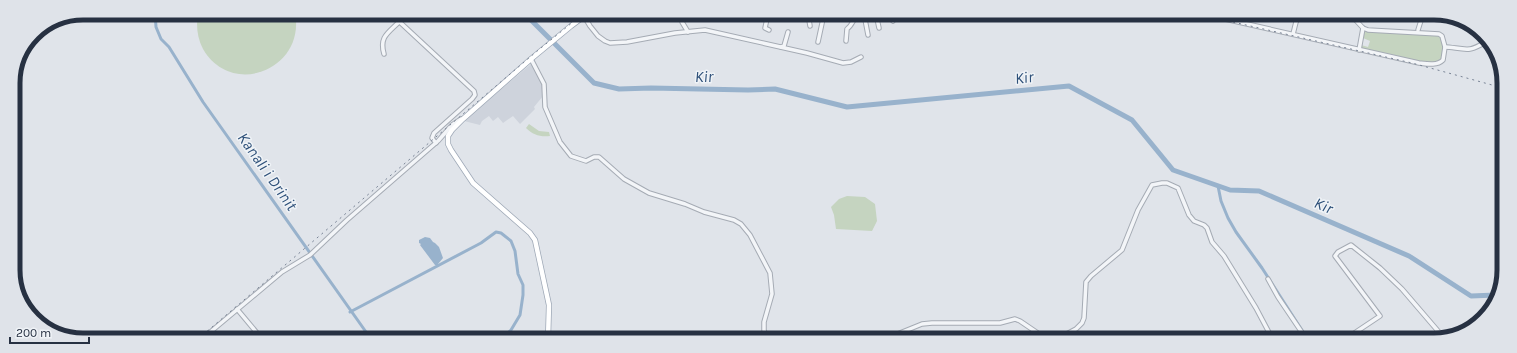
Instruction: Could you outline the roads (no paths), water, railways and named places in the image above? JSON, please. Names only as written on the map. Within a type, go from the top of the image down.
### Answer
[{"type":"main road","points":[[548,333],[549,305],[535,240],[530,233],[475,186],[451,150],[448,136],[463,118],[531,59],[579,20]]},
{"type":"street","points":[[586,20],[598,36],[610,43],[627,42],[688,32],[709,31],[846,63],[861,57]]},
{"type":"street","points":[[682,20],[688,32]]},
{"type":"street","points":[[767,20],[765,28],[769,30]]},
{"type":"street","points":[[809,20],[810,26]]},
{"type":"street","points":[[818,42],[823,20]]},
{"type":"street","points":[[846,41],[847,29],[853,20]]},
{"type":"street","points":[[865,20],[868,35]]},
{"type":"street","points":[[877,20],[879,28]]},
{"type":"street","points":[[1230,20],[1419,63],[1434,64],[1443,60],[1445,47],[1442,36],[1439,34],[1380,31],[1363,28],[1356,20]]},
{"type":"street","points":[[1293,34],[1297,20]]},
{"type":"street","points":[[1418,30],[1421,20]]},
{"type":"street","points":[[384,54],[382,43],[383,36],[399,22],[474,92],[475,95],[435,131],[432,138],[436,144]]},
{"type":"street","points":[[1359,50],[1363,28]]},
{"type":"street","points":[[780,47],[784,46],[788,32]]},
{"type":"street","points":[[1445,47],[1472,49],[1484,44]]},
{"type":"street","points":[[531,59],[544,84],[545,107],[560,142],[568,153],[576,158],[586,161],[594,157],[599,157],[620,176],[649,193],[685,204],[704,212],[734,220],[744,227],[770,272],[772,294],[764,322],[765,333]]},
{"type":"street","points":[[209,333],[282,272],[310,255],[347,220],[436,144],[452,125],[463,118]]},
{"type":"street","points":[[1068,333],[1076,329],[1082,323],[1084,318],[1086,282],[1120,252],[1143,199],[1152,185],[1162,182],[1178,188],[1192,218],[1196,223],[1204,225],[1207,228],[1212,242],[1224,256],[1256,308],[1269,333]]},
{"type":"street","points":[[1354,333],[1380,316],[1335,256],[1338,252],[1351,245],[1380,268],[1402,289],[1440,333]]},
{"type":"street","points":[[1268,279],[1302,333]]},
{"type":"street","points":[[237,309],[257,333]]},
{"type":"street","points":[[900,333],[922,324],[1000,323],[1015,319],[1038,333]]},
{"type":"water","points":[[425,237],[430,238],[439,247],[443,258],[438,266],[435,265],[419,243],[419,240]]},
{"type":"waterway","name":"Kanali i Drinit","points":[[156,20],[156,27],[161,39],[169,47],[203,102],[367,333]]},
{"type":"waterway","name":"Kir","points":[[531,20],[594,83],[619,89],[775,89],[847,107],[1069,86],[1132,120],[1173,170],[1230,190],[1259,191],[1409,256],[1471,296],[1492,295]]},
{"type":"waterway","points":[[1218,186],[1221,201],[1236,232],[1262,268],[1304,333]]},
{"type":"waterway","points":[[350,312],[481,243],[496,232],[501,233],[511,241],[515,251],[518,274],[523,285],[520,315],[508,333]]},
{"type":"railway","points":[[205,333],[575,20]]},
{"type":"railway","points":[[1224,20],[1412,63],[1497,86]]}]
